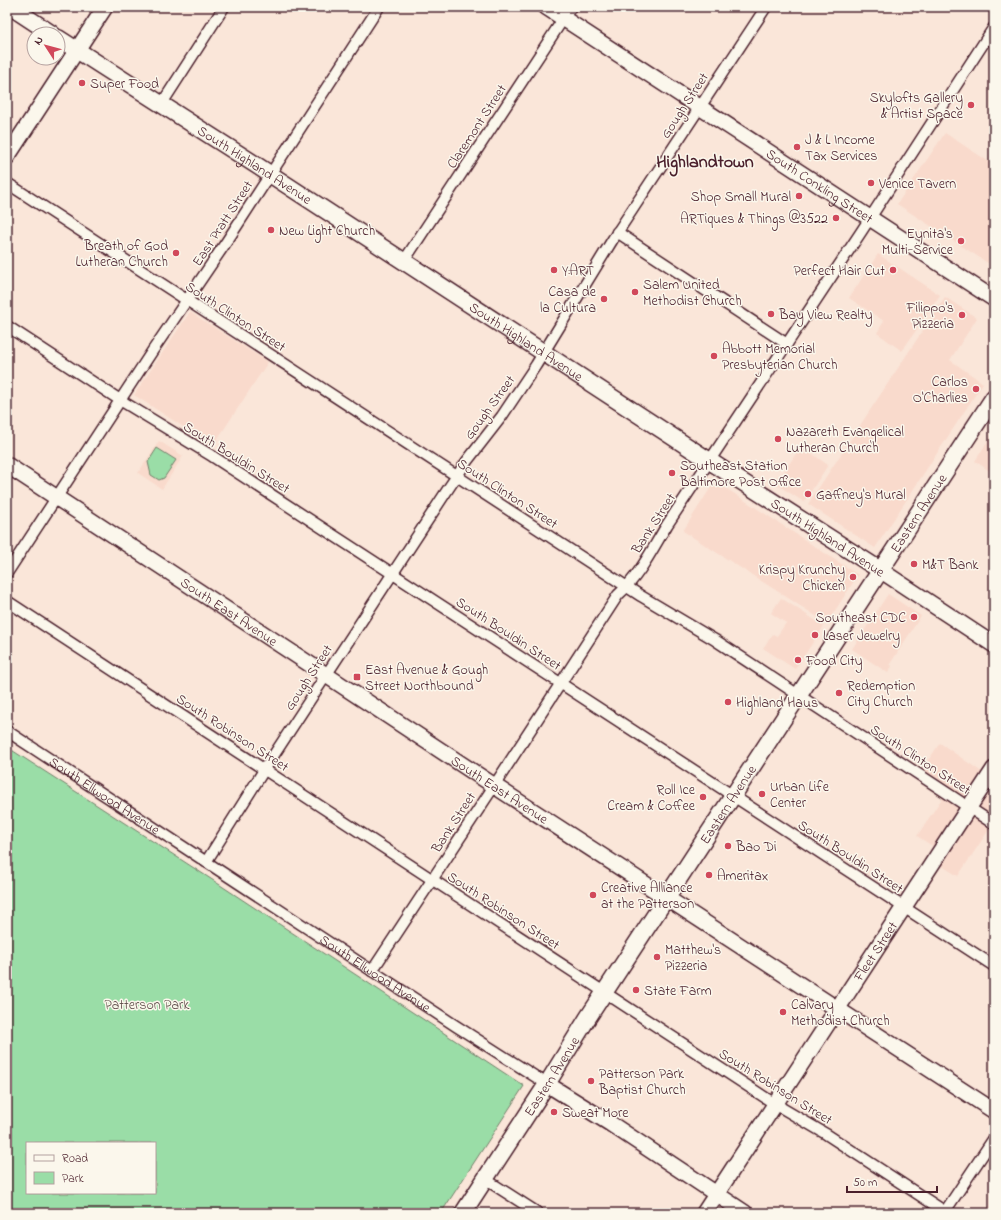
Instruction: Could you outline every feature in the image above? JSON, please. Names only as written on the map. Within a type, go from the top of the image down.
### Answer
[{"type":"main road","points":[[11,7],[40,26]]},
{"type":"main road","name":"South Highland Avenue","points":[[66,43],[880,570]]},
{"type":"main road","name":"Eastern Avenue","points":[[462,1213],[994,397]]},
{"type":"street","points":[[7,157],[105,7]]},
{"type":"street","points":[[161,104],[224,7]]},
{"type":"street","name":"East Pratt Street","points":[[7,573],[379,7]]},
{"type":"street","name":"South Conkling Street","points":[[546,7],[567,13],[700,108],[994,299]]},
{"type":"street","name":"Gough Street","points":[[206,862],[264,770],[457,476],[502,416],[617,232],[766,7]]},
{"type":"street","name":"Claremont Street","points":[[404,261],[567,13]]},
{"type":"street","name":"Bank Street","points":[[372,971],[618,595],[627,587],[994,27]]},
{"type":"street","name":"South Clinton Street","points":[[7,183],[627,587],[715,640],[994,824]]},
{"type":"street","points":[[617,232],[787,344]]},
{"type":"street","name":"South Bouldin Street","points":[[7,326],[120,400],[212,456],[994,966]]},
{"type":"street","name":"South East Avenue","points":[[7,465],[494,786],[994,1110]]},
{"type":"street","name":"South Highland Avenue","points":[[880,570],[994,645]]},
{"type":"street","name":"South Robinson Street","points":[[7,601],[775,1104],[826,1134],[946,1213]]},
{"type":"street","name":"South Ellwood Avenue","points":[[7,731],[450,1022],[611,1124],[745,1213]]},
{"type":"street","name":"Fleet Street","points":[[704,1213],[994,769]]},
{"type":"street","points":[[946,1213],[994,1138]]},
{"type":"street","points":[[485,1179],[538,1213]]},
{"type":"shaded area","points":[[945,133],[994,165],[994,267],[897,204]]},
{"type":"shaded area","points":[[878,254],[940,295],[902,351],[877,333],[884,321],[849,298]]},
{"type":"shaded area","points":[[945,297],[977,318],[950,360],[983,383],[875,548],[808,504]]},
{"type":"shaded area","points":[[190,312],[268,362],[213,446],[134,395]]},
{"type":"shaded area","points":[[994,432],[994,474],[975,461]]},
{"type":"shaded area","points":[[159,441],[183,456],[162,489],[138,473]]},
{"type":"shaded area","points":[[801,446],[828,465],[804,502],[776,484]]},
{"type":"shaded area","points":[[715,481],[858,575],[827,623],[683,531]]},
{"type":"shaded area","points":[[888,594],[921,616],[890,664],[892,666],[888,673],[852,649]]},
{"type":"shaded area","points":[[781,598],[824,626],[795,669],[763,648],[773,634],[777,636],[786,623],[771,613]]},
{"type":"shaded area","points":[[940,743],[989,777],[994,769],[994,822],[958,876],[934,861],[940,851],[917,836],[947,791],[920,772]]},
{"type":"green space","points":[[157,448],[176,460],[164,478],[159,480],[151,475],[148,462]]},
{"type":"green space","name":"Patterson Park","points":[[7,747],[214,881],[524,1086],[441,1213],[7,1213]]},
{"type":"place","name":"Super Food","points":[[82,83]]},
{"type":"place","name":"Skylofts Gallery & Artist Space","points":[[971,105]]},
{"type":"place","name":"J & L Income Tax Services","points":[[797,147]]},
{"type":"place","name":"Venice Tavern","points":[[871,183]]},
{"type":"place","name":"Shop Small Mural","points":[[799,196]]},
{"type":"place","name":"ARTiques & Things @3522","points":[[836,218]]},
{"type":"place","name":"New Light Church","points":[[271,230]]},
{"type":"place","name":"Eynita's Multi-Service","points":[[961,241]]},
{"type":"place","name":"Breath of God Lutheran Church","points":[[176,253]]},
{"type":"place","name":"Y:ART","points":[[554,270]]},
{"type":"place","name":"Perfect Hair Cut","points":[[893,270]]},
{"type":"place","name":"Salem United Methodist Church","points":[[635,292]]},
{"type":"place","name":"Casa de la Cultura","points":[[604,299]]},
{"type":"place","name":"Bay View Realty","points":[[771,314]]},
{"type":"place","name":"Filippo's Pizzeria","points":[[962,315]]},
{"type":"place","name":"Abbott Memorial Presbyterian Church","points":[[714,356]]},
{"type":"place","name":"Carlos O'Charlies","points":[[976,389]]},
{"type":"place","name":"Nazareth Evangelical Lutheran Church","points":[[778,439]]},
{"type":"place","name":"Southeast Station Baltimore Post Office","points":[[672,473]]},
{"type":"place","name":"Gaffney's Mural","points":[[808,494]]},
{"type":"place","name":"M&T Bank","points":[[914,564]]},
{"type":"place","name":"Krispy Krunchy Chicken","points":[[853,577]]},
{"type":"place","name":"Southeast CDC","points":[[914,617]]},
{"type":"place","name":"Laser Jewelry","points":[[815,635]]},
{"type":"place","name":"Food City","points":[[798,660]]},
{"type":"place","name":"East Avenue & Gough Street Northbound","points":[[357,677]]},
{"type":"place","name":"Redemption City Church","points":[[839,693]]},
{"type":"place","name":"Highland Haus","points":[[728,702]]},
{"type":"place","name":"Urban Life Center","points":[[762,794]]},
{"type":"place","name":"Roll Ice Cream & Coffee","points":[[703,797]]},
{"type":"place","name":"Bao Di","points":[[728,846]]},
{"type":"place","name":"Ameritax","points":[[709,875]]},
{"type":"place","name":"Creative Alliance at the Patterson","points":[[593,895]]},
{"type":"place","name":"Matthew's Pizzeria","points":[[657,957]]},
{"type":"place","name":"State Farm","points":[[636,990]]},
{"type":"place","name":"Calvary Methodist Church","points":[[783,1012]]},
{"type":"place","name":"Patterson Park Baptist Church","points":[[591,1081]]},
{"type":"place","name":"Sweat More","points":[[554,1112]]},
{"type":"district","name":"Highlandtown","points":[[705,161]]}]
